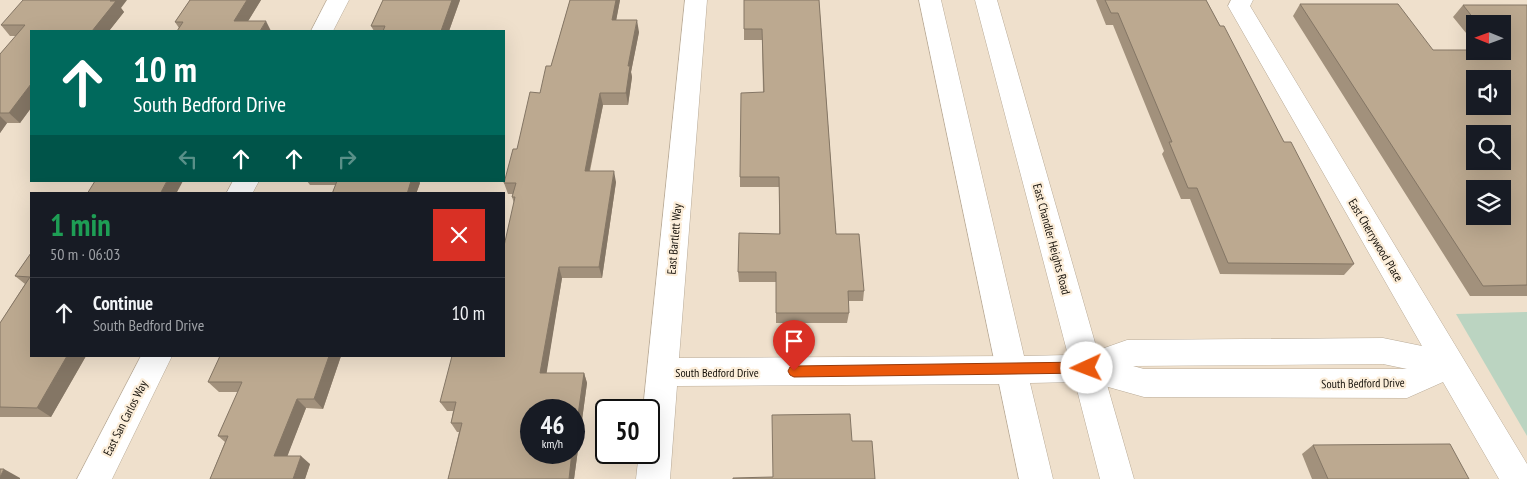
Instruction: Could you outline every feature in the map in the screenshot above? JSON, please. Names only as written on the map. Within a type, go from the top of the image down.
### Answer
[{"type":"street","points":[[323,30],[338,0]]},
{"type":"street","name":"East Bartlett Way","points":[[653,479],[696,0]]},
{"type":"street","points":[[930,0],[1036,479]]},
{"type":"street","name":"East Chandler Heights Road","points":[[986,0],[1117,479]]},
{"type":"street","name":"East Cherrywood Place","points":[[1242,0],[1239,6],[1517,479]]},
{"type":"street","points":[[1087,368],[1127,353],[1383,351],[1450,366]]},
{"type":"street","points":[[1265,352],[1278,384]]},
{"type":"street","name":"East San Carlos Way","points":[[94,479],[156,357]]},
{"type":"street","name":"South Bedford Drive","points":[[662,372],[1087,368],[1144,383],[1407,384],[1450,366]]},
{"type":"green space","points":[[1527,312],[1527,436],[1456,314]]},
{"type":"building","points":[[23,0],[116,1],[93,30],[30,30],[30,85],[9,113],[0,113],[0,54],[25,25],[1,25]]},
{"type":"building","points":[[190,0],[247,0],[234,21],[266,21],[261,30],[178,30],[183,22],[175,22]]},
{"type":"building","points":[[383,0],[452,0],[441,30],[383,30],[385,26],[371,26]]},
{"type":"building","points":[[570,0],[616,0],[612,20],[637,20],[628,66],[630,66],[626,93],[600,93],[585,171],[614,171],[599,267],[559,267],[540,373],[584,373],[580,399],[520,399],[520,464],[571,464],[569,479],[448,479],[462,423],[451,423],[456,402],[440,402],[452,357],[505,357],[505,242],[515,197],[512,197],[516,183],[504,183],[513,149],[517,149],[530,92],[540,93],[546,66],[551,66]]},
{"type":"building","points":[[744,0],[819,0],[836,234],[859,234],[864,291],[848,291],[849,313],[776,313],[776,272],[738,272],[739,233],[780,234],[779,177],[740,177],[741,93],[764,92],[762,29],[744,29]]},
{"type":"building","points":[[1105,0],[1206,0],[1220,26],[1224,26],[1284,142],[1291,142],[1354,264],[1228,263],[1197,188],[1188,188],[1169,142],[1172,142],[1118,13],[1111,13]]},
{"type":"building","points":[[1300,4],[1398,4],[1433,50],[1466,50],[1466,60],[1511,60],[1511,15],[1471,15],[1463,5],[1527,5],[1527,285],[1483,286]]},
{"type":"building","points":[[94,182],[166,182],[161,192],[88,192]]},
{"type":"building","points":[[337,182],[411,182],[408,192],[333,192]]},
{"type":"building","points":[[30,254],[30,277],[15,276]]},
{"type":"building","points":[[30,277],[30,357],[66,357],[37,408],[0,407],[0,323]]},
{"type":"building","points":[[220,357],[329,357],[314,399],[297,399],[274,456],[301,456],[293,479],[210,479],[228,436],[218,436],[242,382],[208,382]]},
{"type":"building","points":[[850,414],[852,441],[872,441],[875,479],[733,479],[773,477],[772,415]]},
{"type":"building","points":[[1450,444],[1469,479],[1328,479],[1313,445]]},
{"type":"building","points":[[0,469],[4,469],[0,477]]},
{"type":"route","points":[[794,371],[1087,368]]}]
